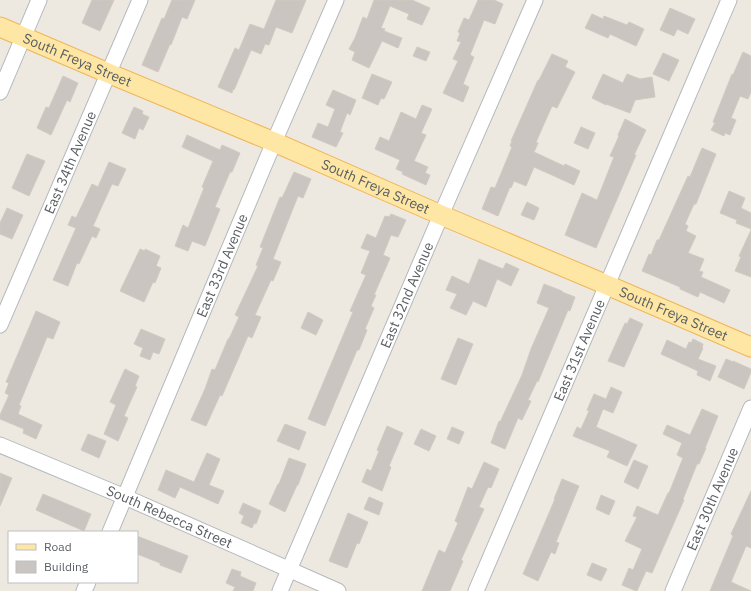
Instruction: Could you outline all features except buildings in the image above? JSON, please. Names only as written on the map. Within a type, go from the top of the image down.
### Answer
[{"type":"main road","name":"South Freya Street","points":[[0,26],[751,347]]},
{"type":"street","points":[[0,92],[39,0]]},
{"type":"street","name":"East 34th Avenue","points":[[0,325],[140,0]]},
{"type":"street","name":"East 33rd Avenue","points":[[110,531],[274,142],[336,0]]},
{"type":"street","name":"East 32nd Avenue","points":[[280,591],[441,214],[535,0]]},
{"type":"street","name":"East 31st Avenue","points":[[476,591],[729,0]]},
{"type":"street","name":"East 30th Avenue","points":[[673,591],[751,408]]},
{"type":"street","name":"South Rebecca Street","points":[[0,445],[125,497],[338,591]]}]
